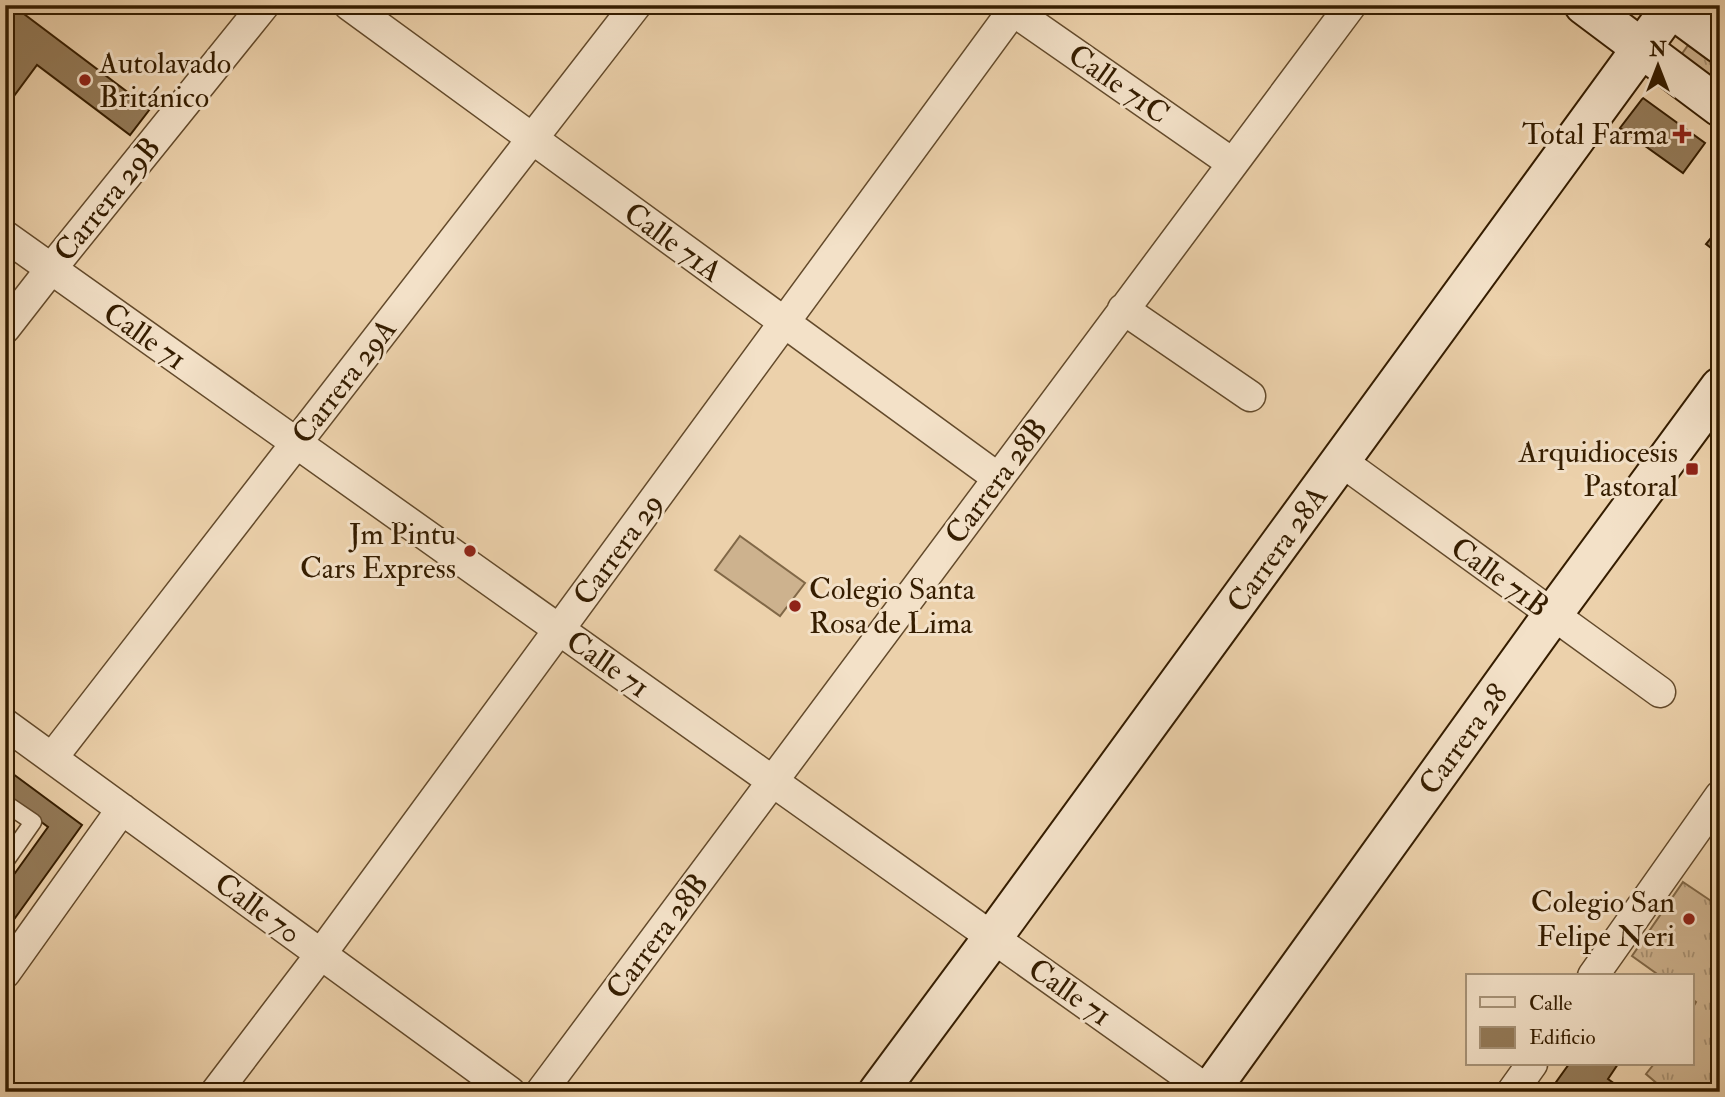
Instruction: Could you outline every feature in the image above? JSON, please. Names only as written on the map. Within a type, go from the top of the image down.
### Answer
[{"type":"street","name":"Carrera 29B","points":[[5,328],[264,5]]},
{"type":"street","name":"Calle 71A","points":[[349,5],[998,478]]},
{"type":"street","name":"Carrera 29A","points":[[52,758],[636,5]]},
{"type":"street","name":"Carrera 28B","points":[[541,1092],[1351,5]]},
{"type":"street","points":[[1584,5],[1720,107]]},
{"type":"street","points":[[1671,6],[1720,44]]},
{"type":"street","name":"Carrera 28A","points":[[878,1092],[1671,6]]},
{"type":"street","name":"Calle 71C","points":[[1012,7],[1232,163]]},
{"type":"street","name":"Carrera 29","points":[[216,1092],[321,954],[784,323],[1012,7]]},
{"type":"street","name":"Calle 71","points":[[5,236],[1210,1092]]},
{"type":"street","points":[[1123,309],[1250,396]]},
{"type":"street","name":"Carrera 28","points":[[1210,1092],[1553,614],[1720,387]]},
{"type":"street","name":"Calle 71B","points":[[1341,461],[1660,692]]},
{"type":"street","name":"Calle 70","points":[[5,724],[510,1092]]},
{"type":"street","points":[[1594,974],[1720,796]]},
{"type":"street","points":[[5,973],[122,809]]},
{"type":"street","points":[[1512,1092],[1531,1066]]},
{"type":"lane","points":[[5,803],[33,822],[5,862]]},
{"type":"green space","points":[[1691,41],[1720,63],[1720,88],[1679,58]]},
{"type":"green space","points":[[740,536],[805,583],[780,616],[715,570]]},
{"type":"green space","name":"Colegio San Felipe Neri","points":[[1683,882],[1720,907],[1720,1092],[1667,1092],[1646,1074],[1652,1066],[1694,1066],[1694,974],[1657,974],[1632,956]]},
{"type":"building","name":"Autolavado Británico","points":[[5,5],[12,5],[150,109],[130,135],[37,65],[11,100],[5,95]]},
{"type":"building","points":[[1643,98],[1705,143],[1683,173],[1620,128]]},
{"type":"building","points":[[1720,227],[1720,255],[1706,244]]},
{"type":"building","points":[[5,768],[82,825],[5,932],[5,887],[48,827],[5,795]]},
{"type":"building","points":[[1568,1066],[1617,1066],[1608,1079],[1626,1092],[1549,1092]]},
{"type":"place","name":"Autolavado Británico","points":[[85,80]]},
{"type":"place","name":"Total Farma","points":[[1682,134]]},
{"type":"place","name":"Arquidiocesis Pastoral","points":[[1692,469]]},
{"type":"place","name":"Jm Pintu Cars Express","points":[[470,551]]},
{"type":"place","name":"Colegio Santa Rosa de Lima","points":[[795,606]]},
{"type":"place","name":"Colegio San Felipe Neri","points":[[1689,919]]}]
